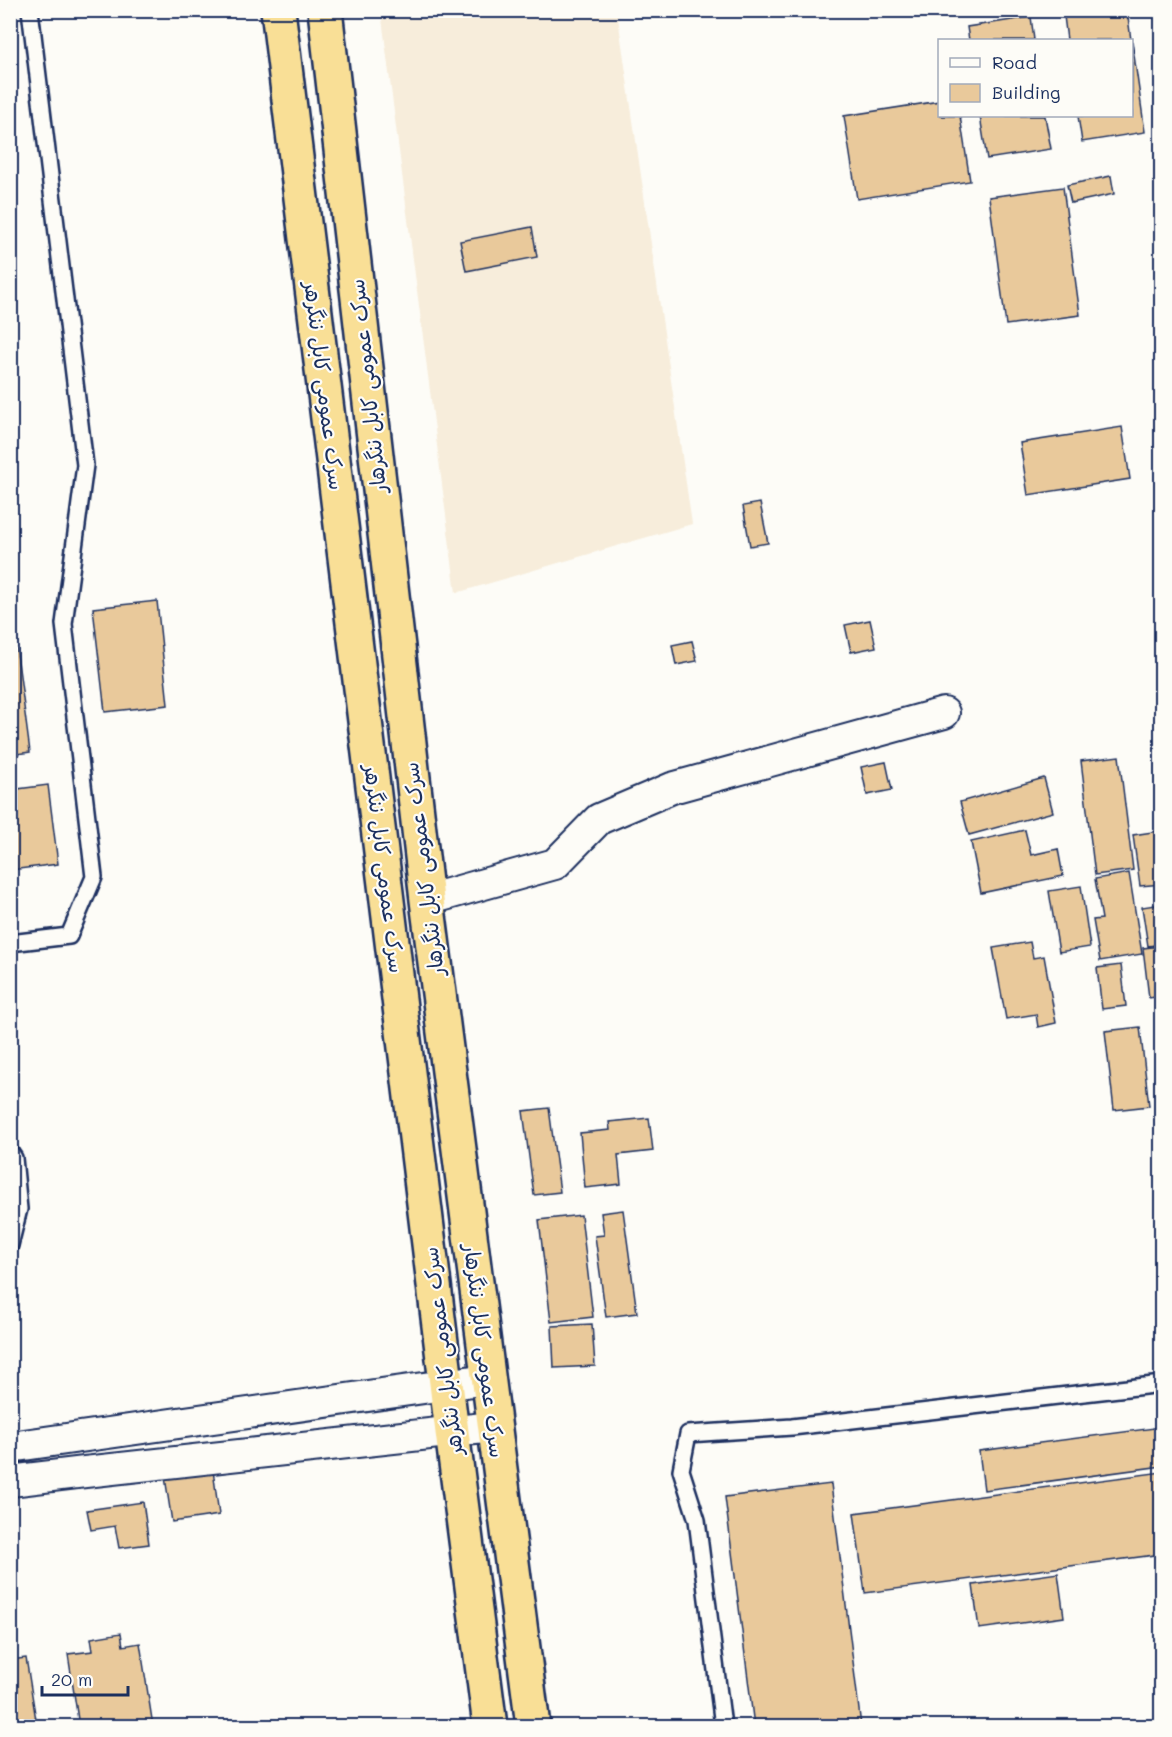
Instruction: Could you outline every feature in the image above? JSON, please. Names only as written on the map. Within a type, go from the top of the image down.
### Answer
[{"type":"highway","name":"سرک عمومی کابل ننگرهر","points":[[278,10],[490,1726]]},
{"type":"highway","name":"سرک عمومی کابل ننگرهار","points":[[325,10],[426,900],[533,1726]]},
{"type":"street","points":[[426,900],[555,864],[598,819],[672,788],[944,713]]},
{"type":"street","points":[[10,1447],[488,1379]]},
{"type":"street","points":[[10,1481],[493,1427]]},
{"type":"lane","points":[[10,943],[69,936],[94,877],[64,624],[85,465],[30,10]]},
{"type":"lane","points":[[10,1152],[14,1158],[19,1209],[10,1245]]},
{"type":"lane","points":[[723,1726],[697,1520],[681,1470],[688,1434],[792,1427],[1161,1384]]},
{"type":"shaded area","points":[[381,11],[617,11],[692,524],[456,593]]},
{"type":"building","points":[[770,10],[807,10],[771,16]]},
{"type":"building","points":[[1104,10],[1127,10],[1131,39],[1067,39],[1064,16]]},
{"type":"building","points":[[1031,17],[1034,39],[969,39],[967,27]]},
{"type":"building","points":[[1133,48],[1145,132],[1082,142],[1078,117],[1133,117]]},
{"type":"building","points":[[938,101],[938,117],[960,117],[970,181],[857,199],[844,116]]},
{"type":"building","points":[[980,117],[1045,117],[1051,149],[987,159]]},
{"type":"building","points":[[1111,176],[1114,194],[1071,203],[1067,185]]},
{"type":"building","points":[[1063,187],[1080,315],[1006,325],[989,197]]},
{"type":"building","points":[[532,227],[537,257],[466,271],[460,241]]},
{"type":"building","points":[[1122,427],[1130,479],[1028,495],[1020,443]]},
{"type":"building","points":[[760,503],[768,543],[750,546],[743,506]]},
{"type":"building","points":[[10,600],[30,752],[10,755]]},
{"type":"building","points":[[157,601],[168,705],[105,712],[93,608]]},
{"type":"building","points":[[870,620],[876,647],[851,652],[845,625]]},
{"type":"building","points":[[692,641],[697,661],[676,665],[672,645]]},
{"type":"building","points":[[1119,756],[1133,870],[1095,875],[1081,761]]},
{"type":"building","points":[[886,762],[892,790],[867,795],[861,767]]},
{"type":"building","points":[[1044,778],[1053,812],[969,835],[960,802]]},
{"type":"building","points":[[48,785],[58,864],[11,870],[10,790]]},
{"type":"building","points":[[1025,830],[1031,855],[1058,849],[1063,876],[981,893],[971,842]]},
{"type":"building","points":[[1159,831],[1162,852],[1162,884],[1140,886],[1133,835]]},
{"type":"building","points":[[1129,873],[1142,954],[1100,961],[1093,920],[1102,919],[1095,879]]},
{"type":"building","points":[[1081,886],[1090,947],[1059,952],[1049,891]]},
{"type":"building","points":[[1161,904],[1162,944],[1148,946],[1142,907]]},
{"type":"building","points":[[1030,942],[1033,958],[1044,956],[1056,1023],[1038,1027],[1036,1014],[1006,1019],[993,948]]},
{"type":"building","points":[[1162,946],[1162,996],[1149,998],[1143,948]]},
{"type":"building","points":[[1121,965],[1126,1006],[1102,1009],[1097,968]]},
{"type":"building","points":[[1140,1027],[1149,1106],[1114,1110],[1105,1031]]},
{"type":"building","points":[[549,1108],[560,1192],[534,1195],[523,1111]]},
{"type":"building","points":[[649,1118],[653,1151],[618,1155],[621,1184],[585,1188],[580,1133],[610,1130],[609,1122]]},
{"type":"building","points":[[623,1210],[637,1313],[606,1317],[595,1236],[604,1235],[601,1213]]},
{"type":"building","points":[[581,1215],[593,1317],[551,1322],[539,1220]]},
{"type":"building","points":[[592,1324],[595,1366],[554,1368],[552,1326]]},
{"type":"building","points":[[1162,1427],[1162,1466],[984,1490],[979,1451]]},
{"type":"building","points":[[213,1470],[219,1515],[172,1522],[165,1477]]},
{"type":"building","points":[[1162,1472],[1162,1554],[865,1593],[854,1513]]},
{"type":"building","points":[[831,1484],[861,1726],[754,1726],[725,1497]]},
{"type":"building","points":[[143,1502],[149,1544],[119,1548],[115,1526],[91,1530],[87,1510]]},
{"type":"building","points":[[1058,1573],[1064,1617],[979,1629],[973,1585]]},
{"type":"building","points":[[121,1633],[123,1646],[140,1643],[153,1726],[79,1726],[68,1654],[93,1651],[91,1638]]},
{"type":"building","points":[[26,1658],[37,1726],[10,1726],[10,1660]]}]
